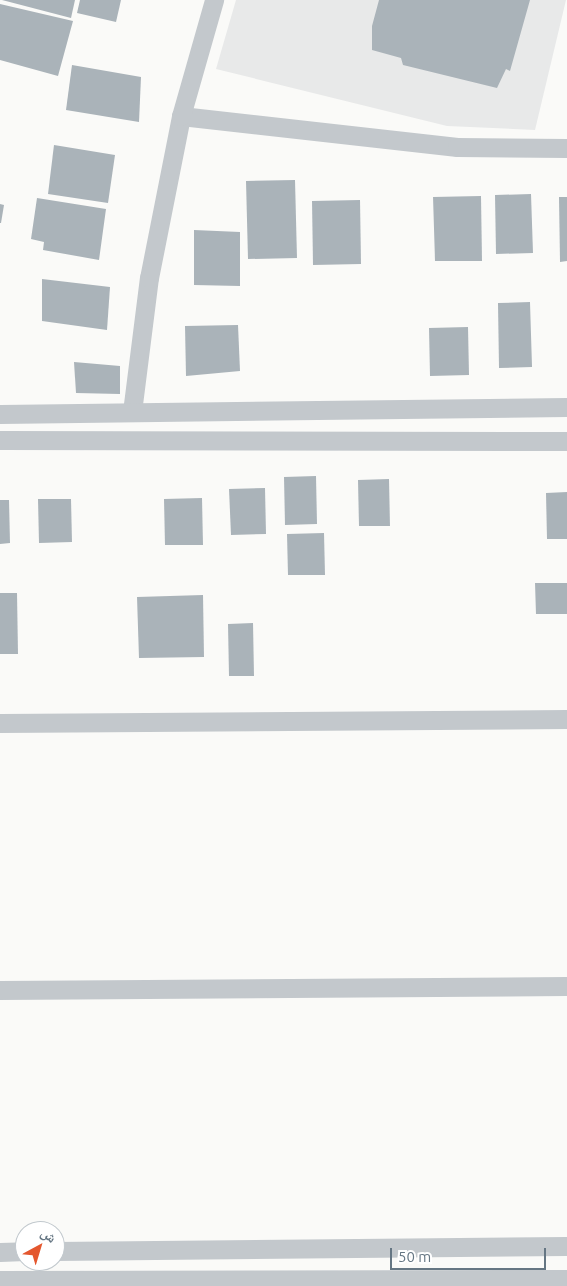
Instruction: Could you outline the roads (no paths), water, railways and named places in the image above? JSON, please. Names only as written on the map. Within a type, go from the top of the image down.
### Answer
[{"type":"street","points":[[132,412],[149,278],[181,116],[214,0]]},
{"type":"street","points":[[181,116],[457,147],[567,146]]},
{"type":"street","points":[[0,414],[567,407]]},
{"type":"street","points":[[0,440],[567,441]]},
{"type":"street","points":[[0,723],[567,718]]},
{"type":"street","points":[[0,990],[567,986]]},
{"type":"street","points":[[65,1251],[567,1246]]},
{"type":"street","points":[[266,1249],[266,1283]]},
{"type":"street","points":[[0,1252],[15,1252]]},
{"type":"street","points":[[0,1280],[266,1283],[567,1279]]}]
